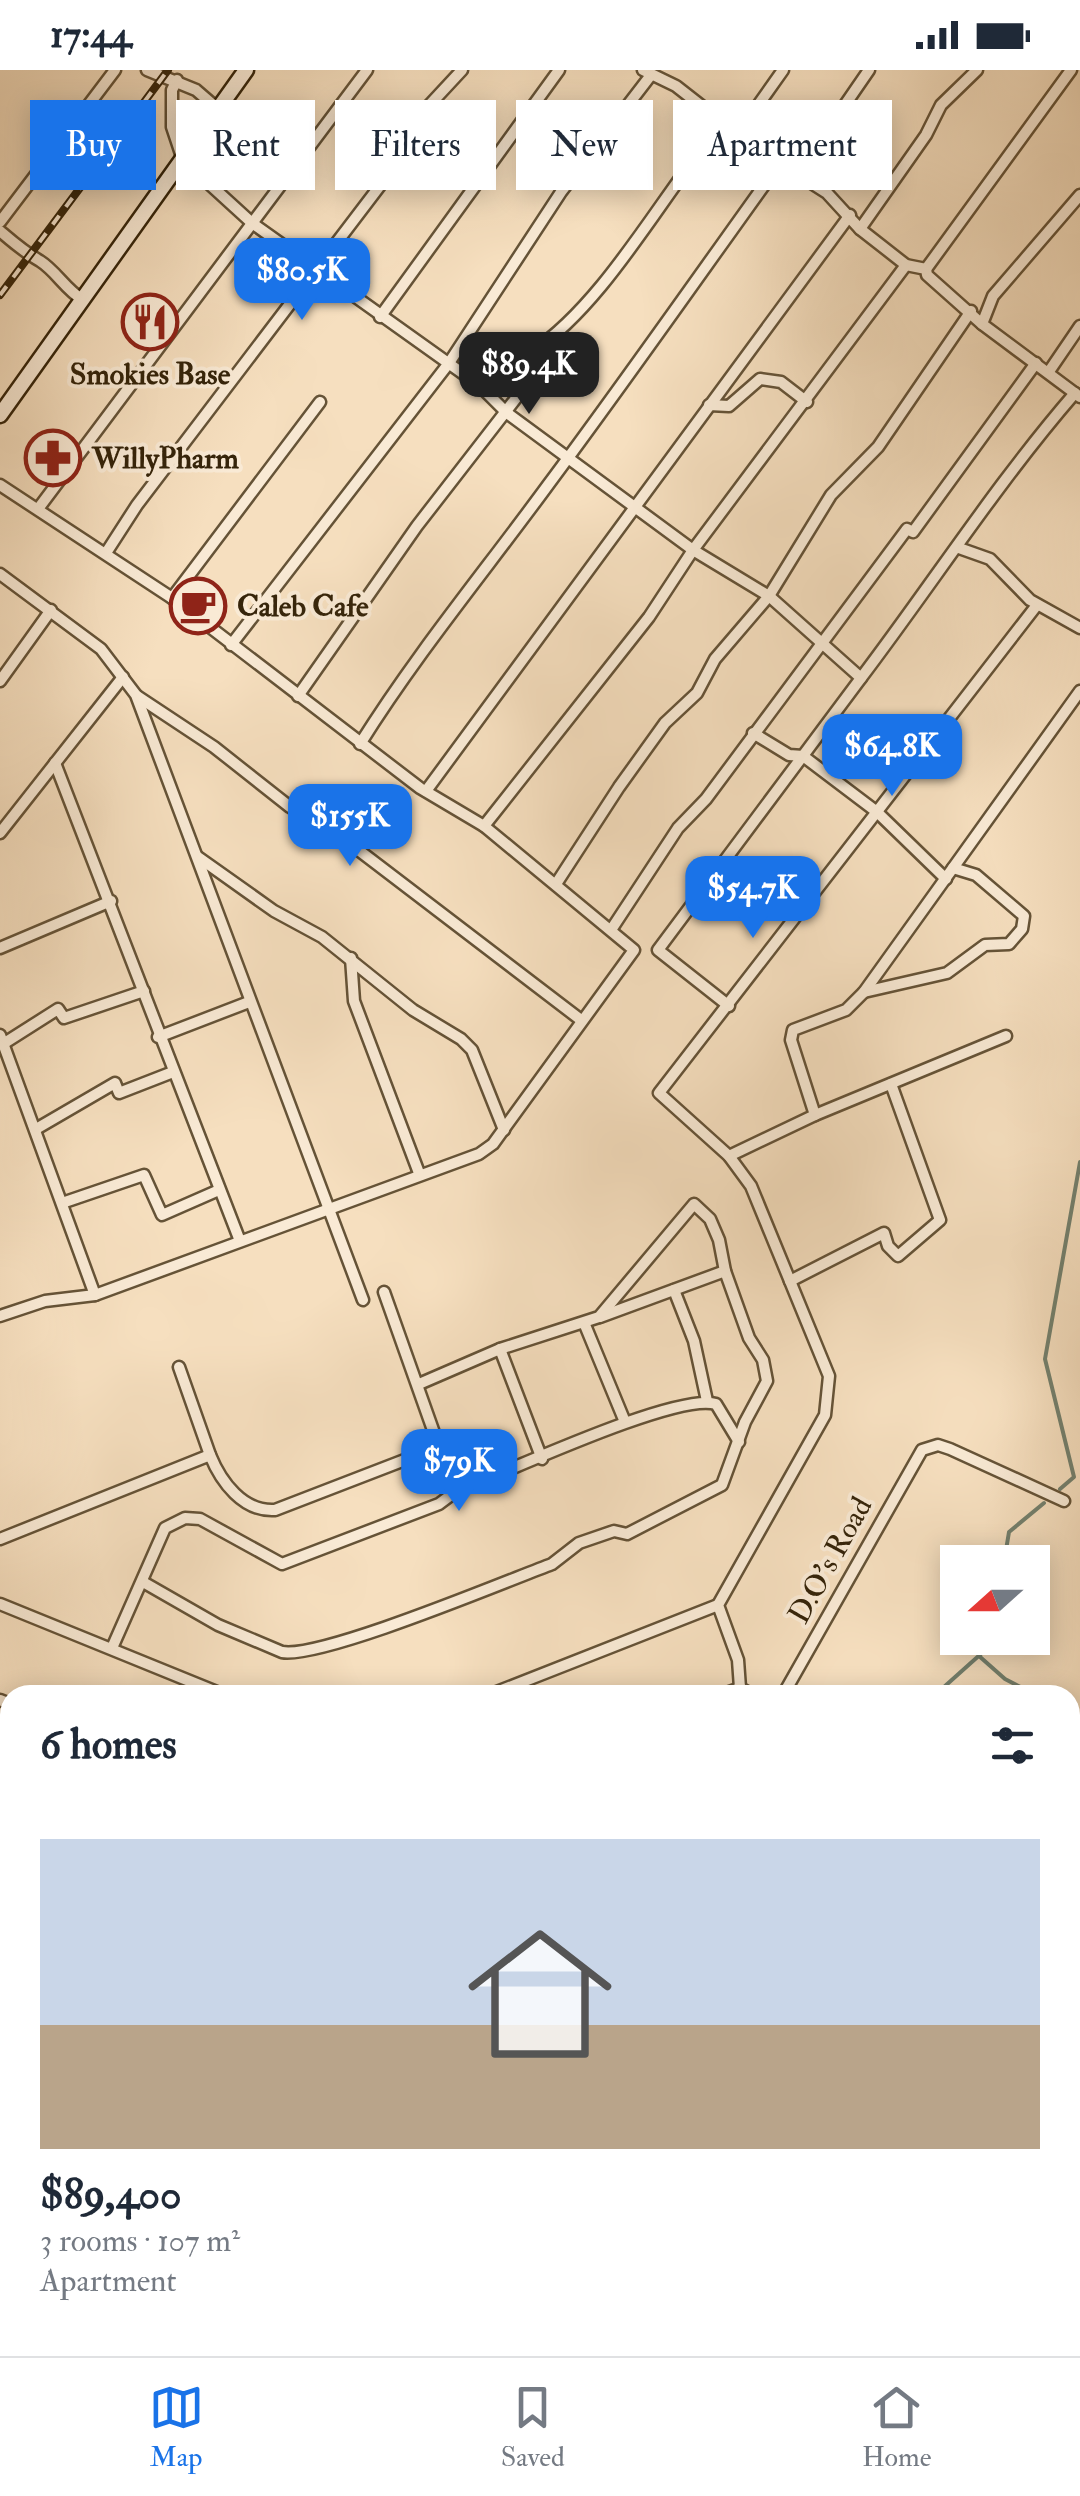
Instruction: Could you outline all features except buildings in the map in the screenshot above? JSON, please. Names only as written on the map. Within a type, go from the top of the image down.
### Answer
[{"type":"street","points":[[0,222],[115,70]]},
{"type":"street","points":[[146,70],[177,80],[205,100]]},
{"type":"street","points":[[224,100],[246,70]]},
{"type":"street","points":[[38,509],[368,70]]},
{"type":"street","points":[[106,553],[137,505],[414,141],[423,112],[462,70]]},
{"type":"street","points":[[380,318],[559,70]]},
{"type":"street","points":[[664,81],[672,70]]},
{"type":"street","points":[[762,100],[783,70]]},
{"type":"street","points":[[849,100],[870,70]]},
{"type":"street","points":[[729,1006],[657,952],[959,548],[1012,466],[1078,395],[1050,370],[982,324],[927,275],[926,269],[1071,70]]},
{"type":"street","points":[[232,645],[449,363],[561,192],[647,72],[691,100]]},
{"type":"street","points":[[860,229],[926,135],[941,105],[973,72]]},
{"type":"street","points":[[176,137],[172,126],[172,90],[177,80]]},
{"type":"street","points":[[0,416],[176,171]]},
{"type":"street","points":[[216,190],[252,223],[479,385],[507,413],[693,550],[769,596],[861,678]]},
{"type":"street","points":[[298,696],[418,526],[541,366],[534,351],[557,335],[674,190]]},
{"type":"street","points":[[360,744],[414,659],[568,458],[761,190]]},
{"type":"street","points":[[817,190],[906,265],[926,269]]},
{"type":"street","points":[[982,324],[994,296],[1080,196]]},
{"type":"street","points":[[426,791],[850,215]]},
{"type":"street","points":[[0,231],[21,252],[40,261],[65,289],[83,300]]},
{"type":"street","points":[[484,826],[649,617],[693,550],[906,265]]},
{"type":"street","points":[[556,884],[583,837],[665,723],[697,693],[716,660],[769,596],[831,495],[878,448],[972,312]]},
{"type":"street","points":[[1050,370],[1080,326]]},
{"type":"street","points":[[611,930],[678,828],[706,799],[753,733],[804,672],[820,643],[908,529],[912,532],[1036,362]]},
{"type":"street","points":[[709,405],[729,406],[760,379],[781,382],[807,402]]},
{"type":"street","points":[[172,598],[320,402]]},
{"type":"street","points":[[0,485],[172,598],[360,744],[484,826],[634,950],[581,1020],[558,1060],[504,1130],[479,1154],[428,1174],[418,1173],[95,1295],[2,1311]]},
{"type":"street","points":[[959,548],[990,558],[1038,605],[1080,628]]},
{"type":"street","points":[[0,574],[101,649],[136,695],[363,1300]]},
{"type":"street","points":[[515,1685],[718,1604],[825,1415],[828,1376],[824,1357],[751,1186],[728,1156],[659,1094],[1038,605]]},
{"type":"street","points":[[0,681],[50,610]]},
{"type":"street","points":[[0,834],[123,677]]},
{"type":"street","points":[[814,1114],[791,1040],[793,1030],[846,1010],[864,992],[1080,692]]},
{"type":"street","points":[[136,695],[214,747],[290,807],[361,852],[581,1020]]},
{"type":"street","points":[[753,733],[789,755],[803,756],[876,812],[946,879]]},
{"type":"street","points":[[55,763],[240,1241]]},
{"type":"street","points":[[197,856],[351,958],[413,1010],[450,1030],[472,1050],[504,1130]]},
{"type":"street","points":[[864,992],[947,974],[985,944],[1009,944],[1020,934],[1024,916],[976,876],[954,868]]},
{"type":"street","points":[[0,948],[111,901]]},
{"type":"street","points":[[351,958],[354,1002],[418,1173]]},
{"type":"street","points":[[95,1295],[2,1039],[37,1025],[38,1018],[58,1010],[64,1018],[144,991]]},
{"type":"street","points":[[158,1037],[249,1002]]},
{"type":"street","points":[[728,1156],[814,1114],[1006,1036]]},
{"type":"street","points":[[36,1129],[115,1083],[119,1093],[173,1072]]},
{"type":"street","points":[[790,1282],[884,1233],[888,1246],[898,1256],[940,1220],[890,1084]]},
{"type":"street","points":[[62,1202],[144,1175],[162,1215],[220,1190]]},
{"type":"street","points":[[142,1582],[218,1625],[282,1652],[302,1652],[552,1564],[578,1544],[604,1534],[627,1534],[722,1485],[767,1381],[763,1360],[749,1338],[710,1219],[694,1204],[599,1317]]},
{"type":"street","points":[[418,1384],[500,1349],[585,1325],[725,1271]]},
{"type":"street","points":[[674,1290],[694,1342],[708,1401]]},
{"type":"street","points":[[384,1292],[456,1492]]},
{"type":"street","points":[[585,1325],[626,1422]]},
{"type":"street","points":[[500,1349],[542,1459]]},
{"type":"street","points":[[179,1367],[221,1481],[262,1511],[275,1510],[440,1446]]},
{"type":"street","points":[[112,1648],[164,1528],[185,1518],[200,1519],[282,1564],[439,1504],[456,1492],[626,1422],[708,1401],[716,1404],[739,1442]]},
{"type":"street","name":"D.O's Road","points":[[789,1685],[922,1450],[938,1446],[950,1449],[1064,1501]]},
{"type":"street","points":[[0,1539],[210,1455]]},
{"type":"street","points":[[0,1604],[196,1685]]},
{"type":"street","points":[[718,1604],[738,1660],[740,1685]]},
{"type":"waterway","points":[[1060,1489],[1074,1477],[1045,1359],[1080,1162]]},
{"type":"waterway","points":[[1007,1545],[1009,1532],[1044,1503]]},
{"type":"waterway","points":[[946,1685],[980,1655]]},
{"type":"waterway","points":[[979,1656],[1017,1685]]},
{"type":"railway","points":[[0,295],[168,70]]},
{"type":"place","name":"Smokies Base","points":[[150,322]]},
{"type":"place","name":"WillyPharm","points":[[53,458]]},
{"type":"place","name":"Caleb Cafe","points":[[198,606]]}]
